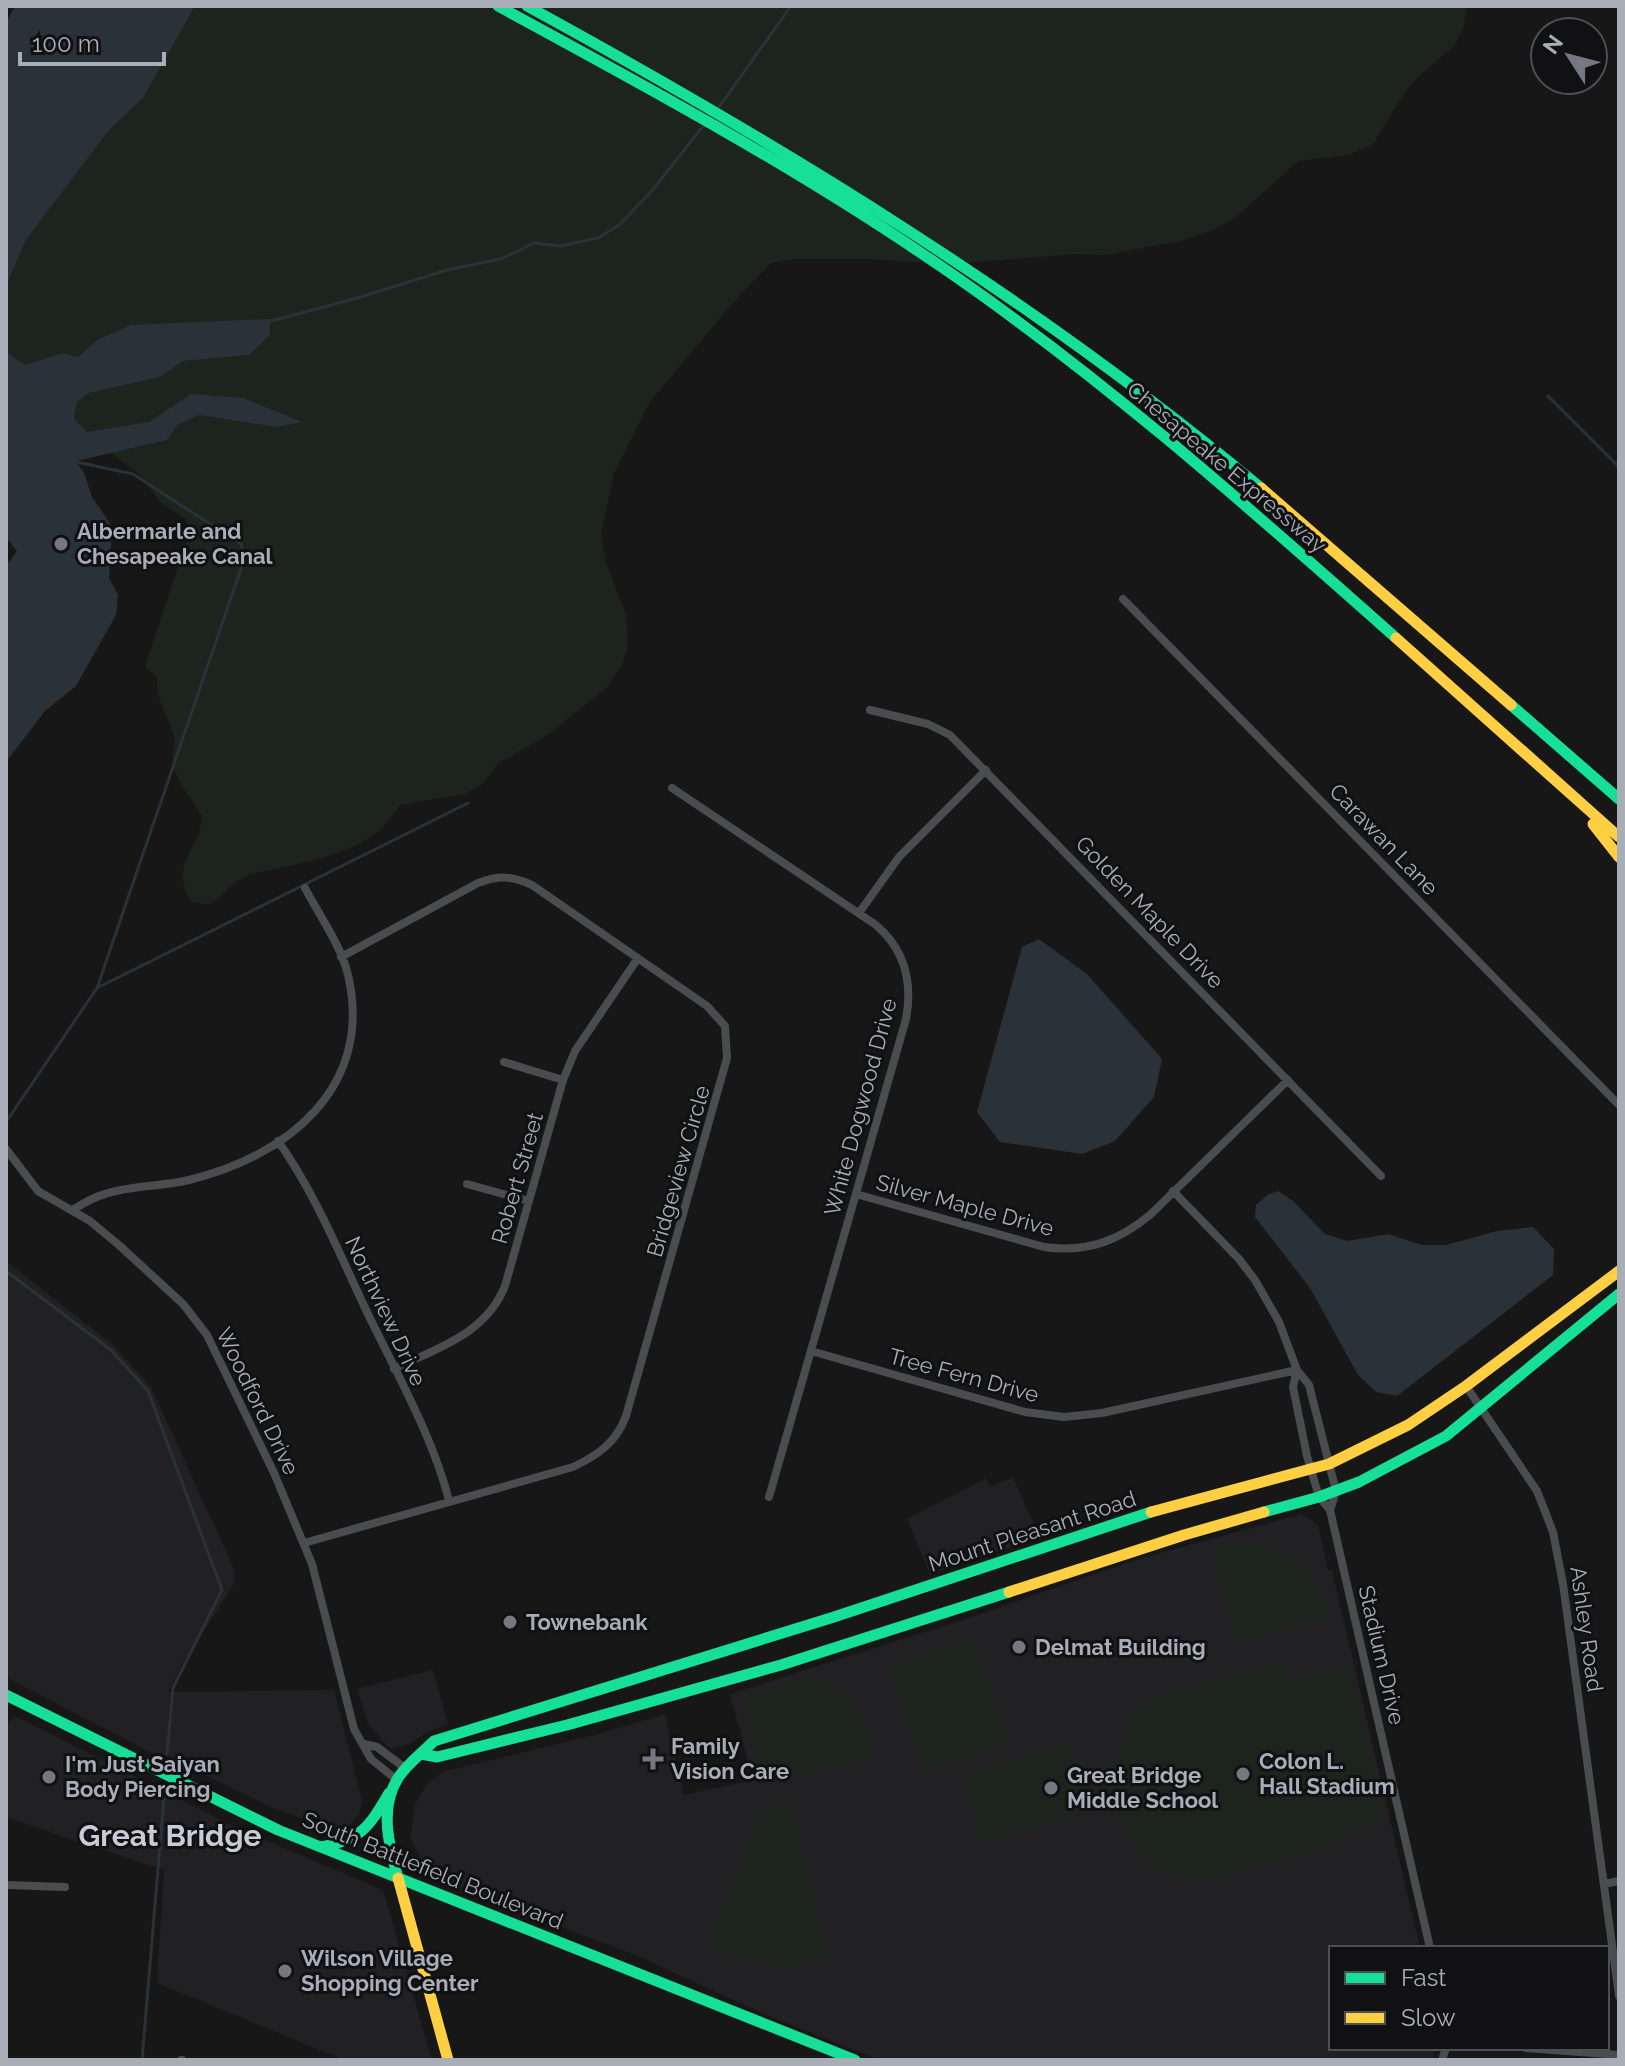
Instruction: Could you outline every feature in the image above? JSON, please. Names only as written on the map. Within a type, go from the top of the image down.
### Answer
[{"type":"main road","name":"Chesapeake Expressway","points":[[498,6],[665,97],[851,207],[979,294],[1116,398],[1336,586],[1619,837]]},
{"type":"main road","name":"Chesapeake Expressway","points":[[527,6],[787,152],[935,245],[1115,373],[1293,514],[1619,799]]},
{"type":"main road","points":[[1487,720],[1532,770],[1595,826],[1619,857]]},
{"type":"main road","points":[[1573,759],[1619,786]]},
{"type":"main road","name":"Mount Pleasant Road","points":[[448,2060],[388,1836],[390,1802],[396,1782],[405,1768],[434,1741],[834,1617],[1144,1514],[1329,1464],[1408,1425],[1466,1386],[1619,1271]]},
{"type":"main road","points":[[421,1754],[437,1757],[567,1725],[781,1665],[1184,1535],[1336,1491],[1392,1466],[1446,1436],[1619,1294]]},
{"type":"main road","name":"South Battlefield Boulevard","points":[[6,1695],[236,1810],[320,1847],[855,2060]]},
{"type":"main road","points":[[462,1750],[472,1738],[536,1716],[581,1695]]},
{"type":"main road","points":[[320,1847],[352,1841],[362,1834],[396,1782]]},
{"type":"street","name":"Carawan Lane","points":[[1123,599],[1619,1105]]},
{"type":"street","name":"Golden Maple Drive","points":[[870,710],[950,735],[1381,1176]]},
{"type":"street","points":[[859,913],[899,857],[986,770]]},
{"type":"street","name":"White Dogwood Drive","points":[[672,788],[883,931],[898,950],[906,970],[910,997],[769,1497]]},
{"type":"street","name":"Bridgeview Circle","points":[[304,1543],[585,1461],[609,1445],[626,1416],[722,1085],[728,1045],[727,1031],[707,1006],[532,885],[503,876],[478,883],[341,957]]},
{"type":"street","points":[[72,1210],[104,1194],[190,1180],[235,1164],[278,1141],[313,1114],[336,1084],[342,1071],[351,1011],[348,976],[305,888]]},
{"type":"street","name":"Robert Street","points":[[394,1369],[462,1336],[489,1315],[505,1286],[563,1080],[575,1051],[638,958]]},
{"type":"street","points":[[504,1062],[563,1080]]},
{"type":"street","name":"Silver Maple Drive","points":[[856,1194],[1028,1243],[1064,1249],[1094,1246],[1112,1241],[1131,1230],[1288,1080]]},
{"type":"street","name":"Northview Drive","points":[[278,1141],[301,1177],[394,1369],[442,1473],[449,1501]]},
{"type":"street","name":"Woodford Drive","points":[[6,1149],[38,1191],[90,1221],[173,1294],[199,1323],[241,1404],[304,1543],[328,1622],[354,1729],[371,1759],[396,1782]]},
{"type":"street","points":[[467,1184],[529,1201]]},
{"type":"street","name":"Stadium Drive","points":[[1173,1191],[1231,1250],[1255,1280],[1279,1322],[1297,1370],[1309,1385],[1336,1491]]},
{"type":"street","name":"Tree Fern Drive","points":[[811,1351],[1025,1412],[1064,1417],[1102,1413],[1297,1370]]},
{"type":"street","name":"Stadium Drive","points":[[1297,1370],[1293,1387],[1312,1470],[1319,1497],[1330,1510],[1430,1946]]},
{"type":"street","name":"Ashley Road","points":[[1466,1386],[1537,1491],[1553,1532],[1563,1584],[1619,1996]]},
{"type":"street","points":[[1330,1510],[1336,1491]]},
{"type":"street","points":[[364,1744],[377,1747],[405,1768]]},
{"type":"street","points":[[1604,1884],[1619,1881]]},
{"type":"street","points":[[6,1885],[65,1887]]},
{"type":"street","points":[[1553,2050],[1619,2055]]},
{"type":"shaded area","points":[[15,6],[195,6],[143,98],[109,130],[26,240],[6,286],[6,23]]},
{"type":"shaded area","points":[[195,6],[1467,6],[1463,29],[1455,45],[1405,92],[1373,144],[1349,155],[1298,161],[1236,217],[1215,229],[1180,241],[1105,255],[1077,254],[949,264],[869,259],[794,259],[771,263],[738,297],[649,403],[614,473],[601,535],[606,562],[626,615],[628,647],[622,665],[607,687],[549,734],[499,763],[481,785],[465,794],[400,805],[379,831],[361,843],[314,860],[248,875],[210,905],[192,902],[185,889],[184,868],[202,816],[174,770],[173,733],[160,700],[157,678],[145,666],[190,531],[186,519],[161,503],[139,474],[110,453],[167,440],[178,423],[199,415],[276,427],[302,421],[192,394],[149,422],[87,433],[74,417],[77,402],[89,393],[160,377],[183,361],[249,355],[97,340],[78,357],[62,353],[25,365],[6,352],[6,286],[26,240],[109,130],[143,98]]},
{"type":"shaded area","name":"Albermarle and Chesapeake Canal","points":[[270,319],[270,335],[249,355],[183,361],[160,377],[89,393],[77,402],[74,418],[87,432],[149,422],[191,394],[243,398],[303,422],[276,427],[199,415],[178,424],[167,440],[76,461],[84,473],[92,497],[112,526],[109,578],[118,595],[116,615],[76,686],[45,711],[6,762],[6,566],[17,551],[6,537],[6,352],[25,365],[62,353],[78,357],[97,340],[131,325]]},
{"type":"shaded area","points":[[1039,939],[1087,974],[1162,1059],[1154,1097],[1115,1141],[1082,1154],[1000,1142],[977,1112],[1022,947]]},
{"type":"shaded area","points":[[1278,1191],[1294,1202],[1325,1234],[1347,1241],[1388,1234],[1422,1245],[1446,1245],[1497,1231],[1533,1227],[1554,1249],[1553,1275],[1397,1396],[1376,1392],[1358,1375],[1310,1288],[1255,1217],[1256,1205]]},
{"type":"shaded area","points":[[6,1261],[113,1345],[151,1387],[235,1571],[234,1584],[168,1692],[334,1690],[362,1801],[359,1815],[349,1826],[331,1829],[271,1807],[160,1753],[159,1757],[6,1677]]},
{"type":"shaded area","points":[[1013,1477],[1040,1538],[930,1574],[907,1519],[986,1478],[990,1487]]},
{"type":"shaded area","name":"Great Bridge Middle School","points":[[1302,1514],[1318,1525],[1328,1570],[1332,1570],[1420,1946],[1329,1946],[1329,2050],[1434,2050],[1432,2060],[879,2060],[764,2014],[638,1956],[430,1877],[410,1838],[415,1804],[427,1784],[442,1772],[602,1733],[665,1714],[684,1795],[753,1780],[730,1694],[966,1619],[1135,1560]]},
{"type":"shaded area","points":[[1232,1544],[1266,1547],[1295,1561],[1317,1585],[1328,1617],[1242,1641],[1233,1635],[1214,1548]]},
{"type":"shaded area","points":[[972,1639],[1009,1742],[925,1772],[888,1669]]},
{"type":"shaded area","name":"Colon L. Hall Stadium","points":[[1285,1662],[1290,1680],[1350,1666],[1383,1816],[1322,1850],[1230,1872],[1233,1885],[1174,1875],[1147,1864],[1113,1816],[1108,1798],[1109,1779],[1131,1718],[1151,1697]]},
{"type":"shaded area","points":[[433,1670],[448,1724],[427,1732],[409,1744],[390,1749],[368,1724],[357,1689]]},
{"type":"shaded area","points":[[800,1679],[831,1686],[852,1703],[867,1727],[877,1757],[769,1782],[761,1776],[746,1697]]},
{"type":"shaded area","name":"Wilson Village Shopping Center","points":[[17,1717],[237,1828],[383,1890],[432,2060],[344,2060],[157,1983],[164,1870],[52,1833],[53,1826],[51,1832],[6,1817],[6,1723]]},
{"type":"shaded area","points":[[1070,1743],[1090,1811],[982,1842],[963,1775]]},
{"type":"shaded area","points":[[783,1802],[791,1807],[828,1958],[791,1967],[738,1960],[708,1946],[759,1817],[750,1817]]},
{"type":"waterway","points":[[719,107],[791,6]]},
{"type":"waterway","points":[[267,322],[447,270],[501,259],[534,243],[560,246],[598,238],[619,225],[651,192],[704,125]]},
{"type":"waterway","points":[[1548,396],[1619,467]]},
{"type":"waterway","points":[[6,1122],[97,988],[245,557],[241,544],[133,474],[72,461]]},
{"type":"waterway","points":[[97,988],[468,803]]},
{"type":"waterway","points":[[6,1271],[111,1350],[148,1391],[222,1590],[173,1688],[167,1754]]},
{"type":"waterway","points":[[142,2060],[164,1797]]},
{"type":"traffic: fast","points":[[498,6],[766,155],[870,219],[984,296],[1165,437],[1396,638]]},
{"type":"traffic: fast","points":[[527,6],[719,114],[906,229],[1087,353],[1261,488]]},
{"type":"traffic: fast","points":[[1511,705],[1619,799]]},
{"type":"traffic: fast","points":[[1264,1512],[1359,1482],[1446,1436],[1619,1294]]},
{"type":"traffic: fast","points":[[398,1878],[389,1840],[387,1814],[392,1790],[410,1763],[434,1741],[834,1617],[1151,1512]]},
{"type":"traffic: fast","points":[[421,1754],[437,1757],[567,1725],[781,1665],[1009,1592]]},
{"type":"traffic: fast","points":[[6,1695],[278,1830],[855,2060]]},
{"type":"traffic: fast","points":[[321,1847],[346,1840],[363,1830],[389,1793]]},
{"type":"traffic: slow","points":[[1261,488],[1511,705]]},
{"type":"traffic: slow","points":[[1396,638],[1619,837]]},
{"type":"traffic: slow","points":[[1593,824],[1619,857]]},
{"type":"traffic: slow","points":[[1151,1512],[1329,1464],[1408,1425],[1466,1386],[1619,1271]]},
{"type":"traffic: slow","points":[[1009,1592],[1264,1512]]},
{"type":"traffic: slow","points":[[398,1878],[448,2060]]},
{"type":"place","name":"Albermarle and Chesapeake Canal","points":[[61,544]]},
{"type":"place","name":"Townebank","points":[[510,1622]]},
{"type":"place","name":"Delmat Building","points":[[1019,1647]]},
{"type":"place","name":"Family Vision Care","points":[[653,1759]]},
{"type":"place","name":"Colon L. Hall Stadium","points":[[1243,1774]]},
{"type":"place","name":"I'm Just Saiyan Body Piercing","points":[[49,1777]]},
{"type":"place","name":"Great Bridge Middle School","points":[[1051,1788]]},
{"type":"place","name":"Wilson Village Shopping Center","points":[[285,1971]]},
{"type":"district","name":"Great Bridge","points":[[170,1836]]}]
